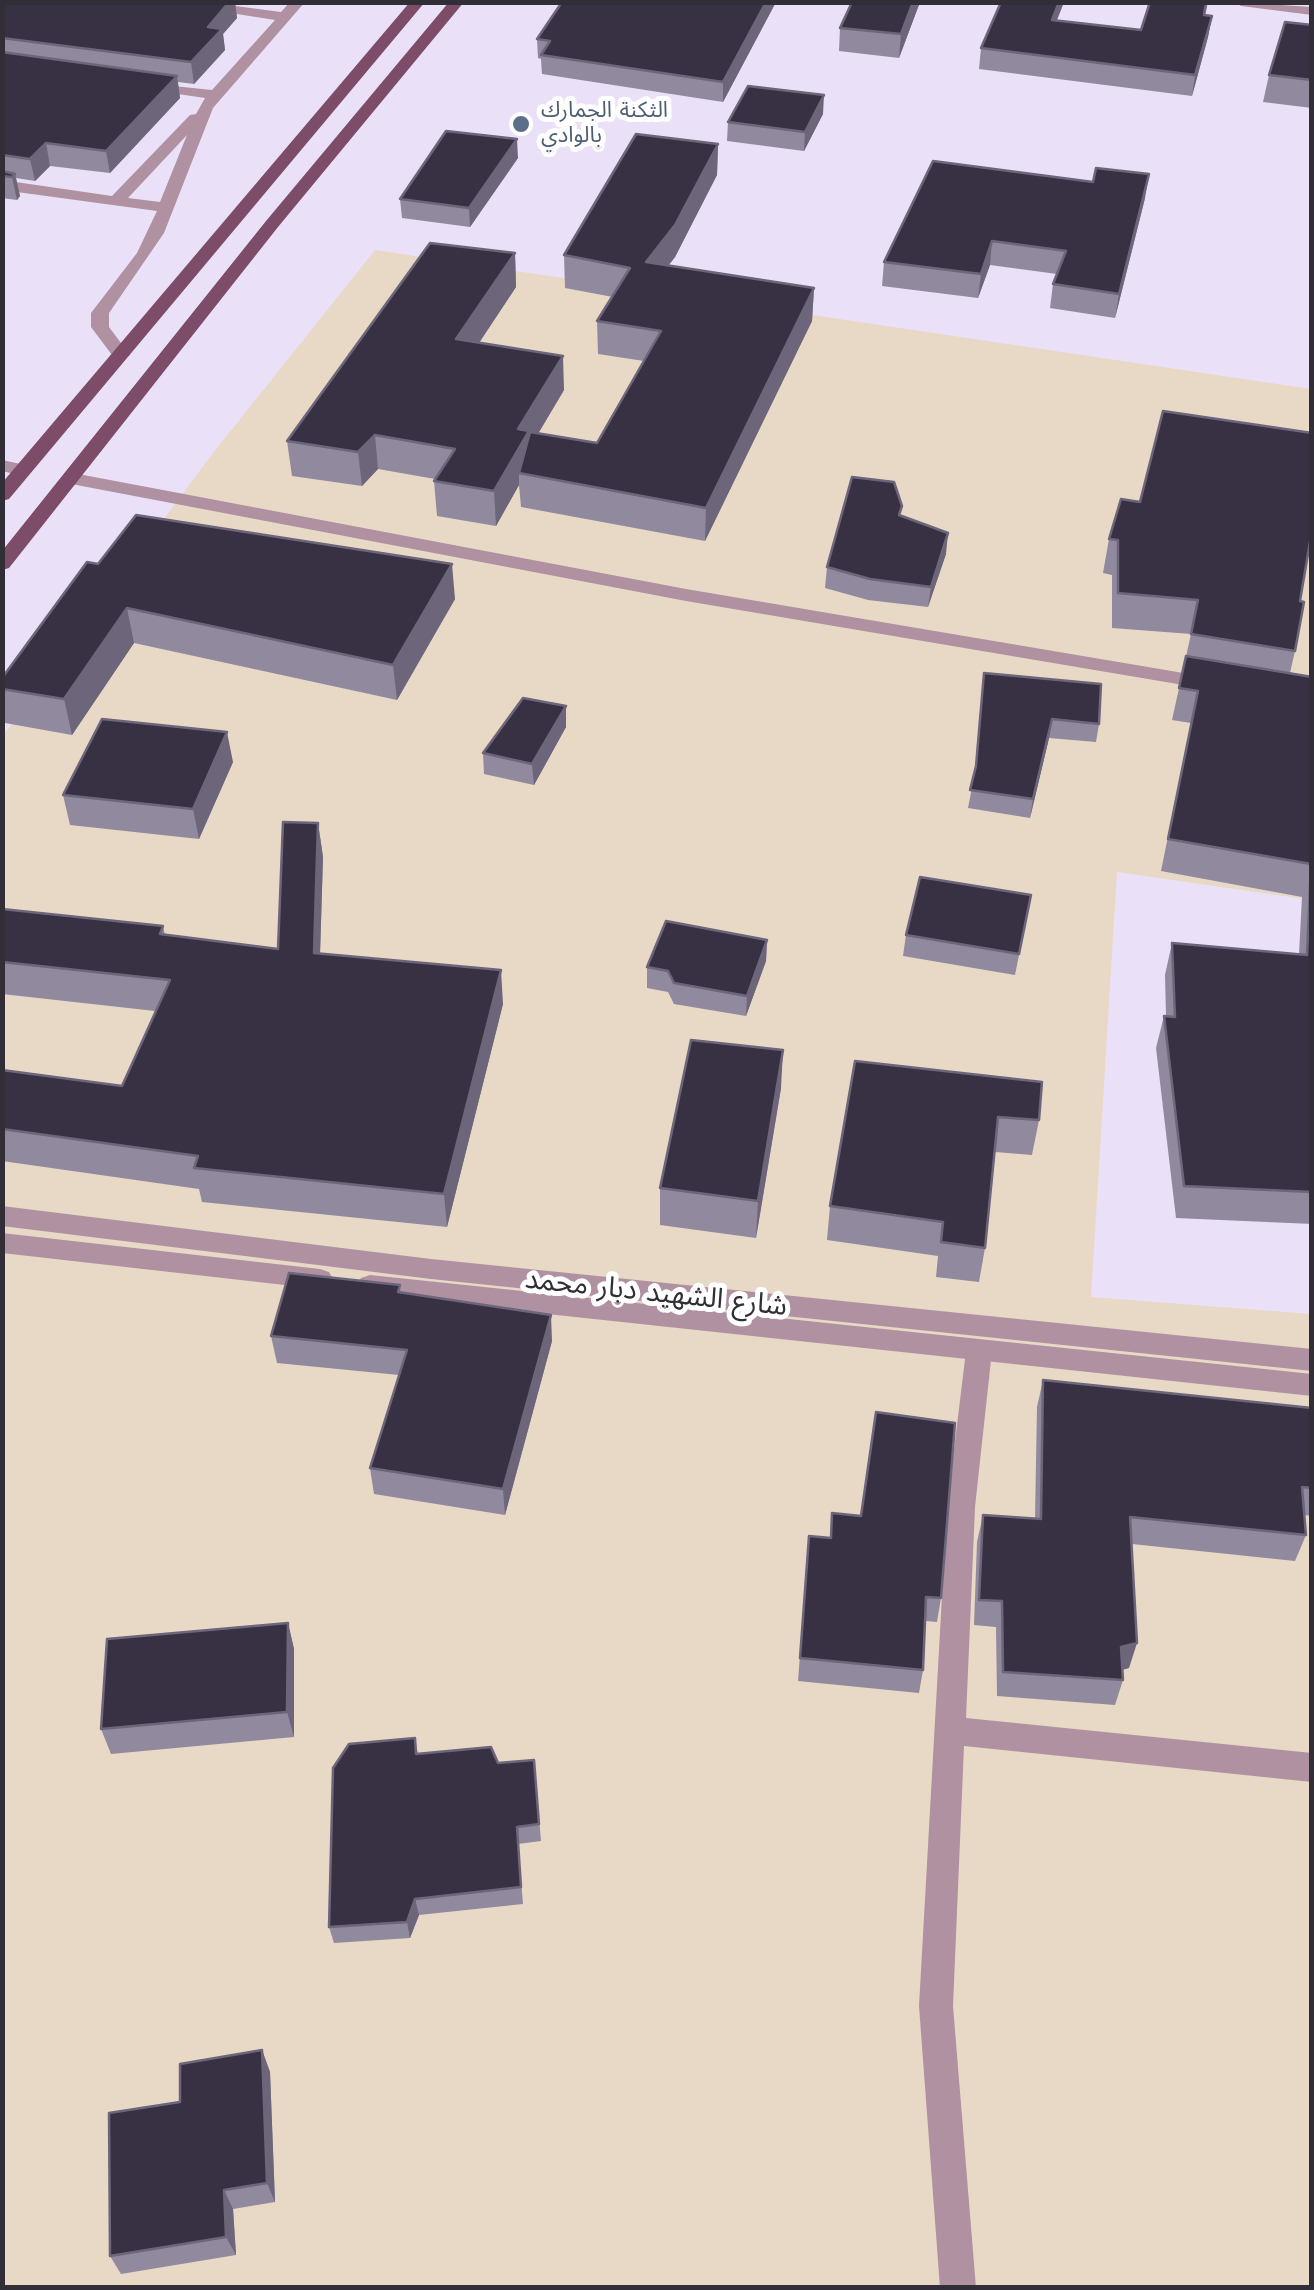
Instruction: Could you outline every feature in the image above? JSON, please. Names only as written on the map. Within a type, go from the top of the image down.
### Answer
[{"type":"main road","points":[[2,495],[418,2]]},
{"type":"main road","points":[[2,564],[272,224],[456,2]]},
{"type":"street","points":[[168,2],[284,17]]},
{"type":"street","points":[[116,201],[298,2]]},
{"type":"street","points":[[1241,2],[1312,11]]},
{"type":"street","points":[[137,84],[210,101]]},
{"type":"street","points":[[121,355],[100,326],[100,313],[146,254],[210,101]]},
{"type":"street","points":[[2,186],[166,208]]},
{"type":"street","points":[[2,465],[23,470]]},
{"type":"street","points":[[72,479],[686,594],[1237,688]]},
{"type":"street","name":"شارع الشهيد دبار محمد","points":[[2,1216],[430,1270],[1312,1360]]},
{"type":"street","name":"شارع الشهيد دبار محمد","points":[[2,1242],[1312,1385]]},
{"type":"street","points":[[958,2288],[936,2006],[961,1507],[978,1351]]},
{"type":"street","points":[[949,1730],[1312,1768]]},
{"type":"shaded area","points":[[375,250],[1311,389],[1311,900],[1117,872],[1091,1297],[1311,1314],[1311,2287],[3,2287],[2,737],[213,453]]},
{"type":"building","points":[[2,2],[229,2],[208,27],[222,29],[191,62],[2,38]]},
{"type":"building","points":[[562,2],[766,2],[723,82],[541,55],[550,41],[537,39]]},
{"type":"building","points":[[852,2],[913,2],[901,34],[840,28]]},
{"type":"building","points":[[1001,2],[1059,2],[1052,20],[1141,30],[1150,2],[1206,2],[1204,15],[1212,16],[1195,75],[981,48]]},
{"type":"building","points":[[1285,22],[1312,25],[1312,80],[1269,75]]},
{"type":"building","points":[[2,52],[177,76],[106,151],[46,143],[30,159],[2,155]]},
{"type":"building","points":[[748,86],[824,95],[805,132],[728,122]]},
{"type":"building","points":[[446,131],[517,139],[469,208],[400,199]]},
{"type":"building","points":[[636,134],[718,144],[675,225],[646,262],[814,288],[706,508],[519,473],[530,432],[597,443],[661,331],[597,321],[630,268],[564,255]]},
{"type":"building","points":[[933,161],[1093,182],[1096,168],[1149,174],[1119,294],[1053,284],[1066,251],[992,241],[981,274],[884,262]]},
{"type":"building","points":[[430,243],[515,253],[456,339],[563,356],[518,429],[529,431],[494,491],[434,481],[455,449],[375,435],[358,452],[287,441]]},
{"type":"building","points":[[1163,411],[1312,433],[1312,530],[1295,651],[1191,634],[1198,600],[1118,593],[1118,540],[1109,539],[1121,499],[1140,502]]},
{"type":"building","points":[[852,477],[894,482],[902,506],[899,515],[948,533],[931,587],[870,579],[827,567]]},
{"type":"building","points":[[136,515],[452,564],[393,665],[127,608],[64,699],[2,689],[2,678],[87,562],[98,564]]},
{"type":"building","points":[[1186,656],[1312,677],[1312,1192],[1184,1186],[1164,1016],[1175,1017],[1172,943],[1307,955],[1311,864],[1168,839],[1198,691],[1179,688]]},
{"type":"building","points":[[984,673],[1101,684],[1099,724],[1052,719],[1033,799],[970,790],[976,766]]},
{"type":"building","points":[[523,698],[566,706],[532,764],[483,753]]},
{"type":"building","points":[[102,719],[227,732],[193,809],[63,795]]},
{"type":"building","points":[[283,822],[318,823],[314,953],[501,970],[444,1194],[194,1168],[198,1156],[2,1129],[2,1070],[122,1086],[170,980],[2,962],[2,909],[163,926],[160,934],[278,949]]},
{"type":"building","points":[[920,877],[1031,895],[1019,954],[906,935]]},
{"type":"building","points":[[666,921],[767,940],[747,996],[674,983],[668,971],[647,967]]},
{"type":"building","points":[[691,1040],[783,1050],[758,1201],[660,1188]]},
{"type":"building","points":[[855,1061],[1042,1082],[1039,1120],[998,1117],[985,1248],[941,1242],[943,1222],[830,1206]]},
{"type":"building","points":[[289,1273],[400,1285],[398,1292],[551,1315],[503,1489],[370,1468],[407,1350],[271,1336]]},
{"type":"building","points":[[1043,1380],[1312,1408],[1312,1488],[1302,1487],[1306,1535],[1130,1517],[1137,1643],[1121,1647],[1123,1680],[1003,1672],[1002,1601],[979,1600],[983,1515],[1041,1519]]},
{"type":"building","points":[[876,1412],[955,1423],[941,1598],[926,1597],[923,1670],[800,1658],[809,1536],[831,1538],[832,1513],[861,1516]]},
{"type":"building","points":[[288,1623],[287,1712],[101,1729],[107,1639]]},
{"type":"building","points":[[415,1738],[416,1754],[491,1747],[498,1763],[534,1760],[539,1824],[517,1827],[521,1887],[415,1899],[407,1922],[329,1927],[333,1768],[349,1744]]},
{"type":"building","points":[[262,2050],[267,2183],[224,2190],[226,2237],[110,2256],[109,2113],[180,2102],[180,2064]]},
{"type":"place","name":"الثكنة الجمارك بالوادي","points":[[521,124]]}]
